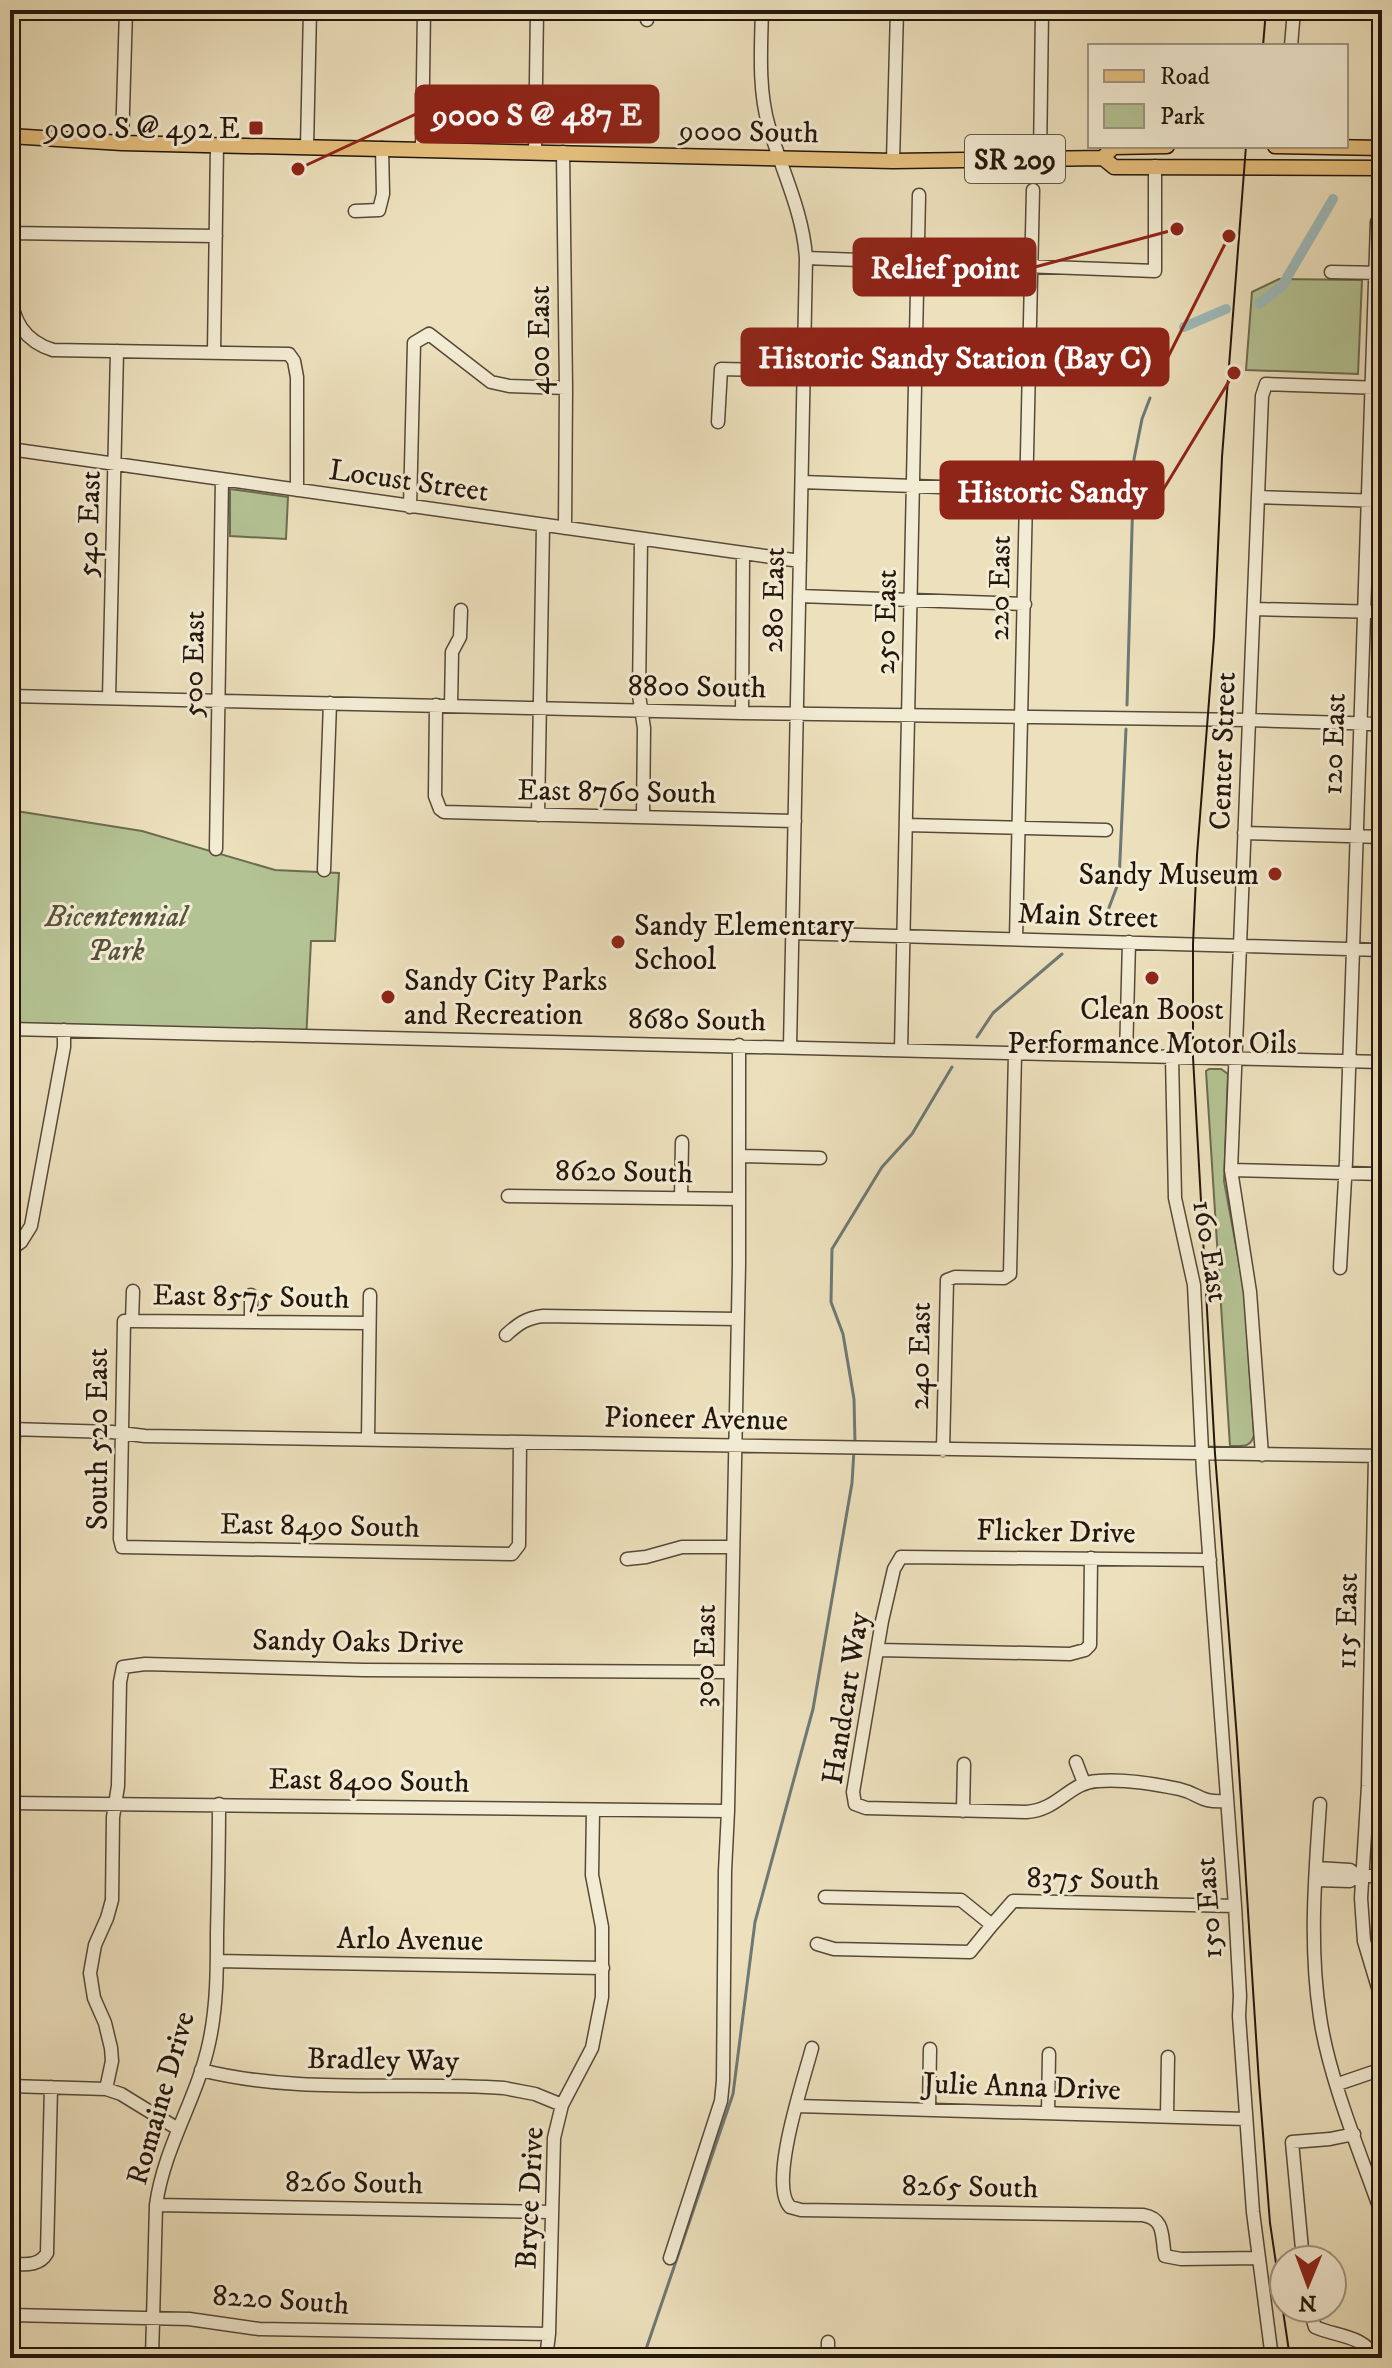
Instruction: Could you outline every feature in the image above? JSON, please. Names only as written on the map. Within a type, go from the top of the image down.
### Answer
[{"type":"main road","name":"9000 South","points":[[11,136],[122,143],[893,161],[1103,158],[1114,167],[1382,168]]},
{"type":"main road","points":[[1348,147],[1382,148]]},
{"type":"main road","name":"9000 South","points":[[1103,158],[1112,148]]},
{"type":"main road","points":[[1288,148],[1295,154],[1335,168]]},
{"type":"street","points":[[122,143],[126,10]]},
{"type":"street","points":[[307,147],[310,10]]},
{"type":"street","points":[[422,149],[424,10]]},
{"type":"street","points":[[535,152],[537,10]]},
{"type":"street","points":[[762,10],[763,96],[769,127],[780,158]]},
{"type":"street","points":[[893,161],[897,10]]},
{"type":"street","points":[[1040,159],[1042,10]]},
{"type":"street","points":[[1291,44],[1294,10]]},
{"type":"street","points":[[11,136],[10,289],[18,324],[24,333],[42,347],[64,351],[289,354],[294,361],[298,385],[297,490]]},
{"type":"street","points":[[214,353],[217,145]]},
{"type":"street","points":[[355,211],[379,210],[383,194],[382,148]]},
{"type":"street","name":"400 East","points":[[563,152],[565,528]]},
{"type":"street","name":"280 East","points":[[780,158],[801,220],[806,258],[790,1047]]},
{"type":"street","points":[[806,258],[1155,271],[1155,166]]},
{"type":"street","name":"220 East","points":[[1016,939],[1033,190]]},
{"type":"street","name":"250 East","points":[[901,1050],[919,195]]},
{"type":"street","name":"120 East","points":[[1340,1268],[1362,611],[1376,387],[1377,222]]},
{"type":"street","points":[[10,233],[216,236]]},
{"type":"street","points":[[1331,272],[1379,273]]},
{"type":"street","points":[[410,507],[414,343],[429,334],[491,382],[509,386],[566,388]]},
{"type":"street","name":"540 East","points":[[109,698],[117,351]]},
{"type":"street","points":[[718,422],[721,369],[1029,376]]},
{"type":"street","name":"Center Street","points":[[1262,1455],[1250,1292],[1231,1170],[1262,396],[1266,384],[1376,387]]},
{"type":"street","name":"Locust Street","points":[[10,449],[800,561]]},
{"type":"street","name":"500 East","points":[[216,849],[222,479]]},
{"type":"street","points":[[802,482],[1027,490]]},
{"type":"street","points":[[1258,497],[1382,501]]},
{"type":"street","points":[[538,815],[543,525]]},
{"type":"street","points":[[641,539],[643,817]]},
{"type":"street","points":[[742,713],[743,553]]},
{"type":"street","points":[[799,596],[1025,604]]},
{"type":"street","points":[[1254,609],[1382,612]]},
{"type":"street","points":[[451,706],[452,652],[460,637],[461,610]]},
{"type":"street","name":"8800 South","points":[[10,696],[1382,724]]},
{"type":"street","points":[[324,870],[330,703]]},
{"type":"street","name":"East 8760 South","points":[[436,705],[435,796],[440,809],[451,813],[795,821]]},
{"type":"street","points":[[907,825],[1106,830]]},
{"type":"street","points":[[1244,833],[1382,837]]},
{"type":"street","name":"Main Street","points":[[792,933],[1382,950]]},
{"type":"street","points":[[1126,1056],[1129,942]]},
{"type":"street","name":"8680 South","points":[[10,1029],[1382,1062]]},
{"type":"street","points":[[10,1250],[21,1242],[31,1226],[64,1047],[64,1030]]},
{"type":"street","name":"300 East","points":[[670,2258],[721,2101],[735,1445],[739,1045]]},
{"type":"street","name":"240 East","points":[[943,1450],[947,1280],[955,1277],[1004,1278],[1010,1274],[1015,1054]]},
{"type":"street","name":"160 East","points":[[1172,1057],[1175,1198],[1194,1285],[1203,1454]]},
{"type":"street","points":[[681,1198],[682,1142]]},
{"type":"street","points":[[739,1156],[820,1158]]},
{"type":"street","points":[[1231,1170],[1382,1174]]},
{"type":"street","name":"8620 South","points":[[508,1196],[739,1199]]},
{"type":"street","name":"South 520 East","points":[[122,1547],[124,1321],[132,1321],[133,1291]]},
{"type":"street","points":[[251,1295],[251,1322]]},
{"type":"street","points":[[368,1439],[370,1295]]},
{"type":"street","points":[[506,1335],[530,1317],[543,1316],[737,1319]]},
{"type":"street","name":"East 8575 South","points":[[132,1321],[369,1323]]},
{"type":"street","points":[[10,1539],[12,1430]]},
{"type":"street","name":"Pioneer Avenue","points":[[12,1430],[161,1436],[1379,1456]]},
{"type":"street","name":"East 8490 South","points":[[122,1547],[512,1554],[516,1551],[520,1442]]},
{"type":"street","name":"150 East","points":[[1203,1454],[1235,1906],[1246,2119],[1272,2358]]},
{"type":"street","name":"115 East","points":[[1379,1456],[1368,1786],[1360,1876],[1364,1941],[1382,2001]]},
{"type":"street","points":[[627,1559],[682,1547],[733,1547]]},
{"type":"street","name":"Flicker Drive","points":[[901,1557],[1210,1560]]},
{"type":"street","name":"Handcart Way","points":[[901,1557],[894,1569],[882,1621],[853,1786],[855,1804],[872,1809],[1036,1811],[1056,1803],[1084,1783]]},
{"type":"street","points":[[879,1650],[1070,1654],[1085,1650],[1090,1645],[1091,1558]]},
{"type":"street","name":"Sandy Oaks Drive","points":[[115,1804],[120,1682],[123,1667],[130,1665],[730,1672]]},
{"type":"street","points":[[1076,1762],[1084,1783],[1106,1780],[1178,1789],[1207,1802],[1227,1801]]},
{"type":"street","points":[[963,1811],[964,1764]]},
{"type":"street","name":"East 8400 South","points":[[10,1803],[728,1811]]},
{"type":"street","points":[[106,2089],[112,2061],[111,2048],[94,1998],[90,1973],[95,1945],[112,1900],[115,1804]]},
{"type":"street","name":"Romaine Drive","points":[[152,2358],[156,2205],[163,2166],[201,2070],[213,2016],[217,1961],[219,1804]]},
{"type":"street","points":[[1320,1804],[1314,1926],[1322,2029],[1381,2211]]},
{"type":"street","name":"Bryce Drive","points":[[546,2358],[554,2138],[562,2105],[585,2066],[597,2030],[602,1997],[602,1927],[592,1875],[593,1810]]},
{"type":"street","points":[[1316,1874],[1350,1881],[1360,1876],[1382,1876]]},
{"type":"street","points":[[817,1944],[834,1949],[970,1952],[992,1925],[961,1900],[825,1897]]},
{"type":"street","name":"8375 South","points":[[992,1925],[1013,1901],[1235,1906]]},
{"type":"street","name":"Arlo Avenue","points":[[217,1961],[603,1968]]},
{"type":"street","points":[[797,2106],[812,2048]]},
{"type":"street","points":[[929,2110],[930,2049]]},
{"type":"street","points":[[1048,2113],[1049,2054]]},
{"type":"street","points":[[1167,2116],[1168,2057]]},
{"type":"street","points":[[1338,2084],[1382,2069]]},
{"type":"street","name":"Bradley Way","points":[[201,2070],[234,2078],[281,2083],[504,2088],[535,2094],[562,2105]]},
{"type":"street","points":[[10,2086],[106,2089],[121,2094],[178,2129]]},
{"type":"street","points":[[10,2264],[35,2263],[45,2258],[48,2242],[51,2087]]},
{"type":"street","name":"Julie Anna Drive","points":[[797,2106],[1246,2119]]},
{"type":"street","name":"8265 South","points":[[797,2106],[782,2167],[782,2192],[790,2207],[801,2210],[1143,2215],[1154,2218],[1161,2227],[1165,2256],[1181,2259],[1259,2258]]},
{"type":"street","points":[[1302,2244],[1292,2142],[1354,2134]]},
{"type":"street","name":"8260 South","points":[[156,2205],[551,2212]]},
{"type":"street","name":"8220 South","points":[[10,2315],[189,2319],[244,2328],[549,2334]]},
{"type":"street","points":[[1314,2324],[1315,2327],[1364,2343],[1374,2358]]},
{"type":"street","points":[[828,2342],[828,2358]]},
{"type":"green space","points":[[1279,279],[1362,280],[1358,374],[1246,370],[1252,292]]},
{"type":"green space","points":[[230,489],[288,497],[286,539],[230,536]]},
{"type":"green space","name":"Bicentennial Park","points":[[10,810],[142,831],[275,870],[339,873],[335,941],[311,941],[306,1041],[10,1034]]},
{"type":"green space","points":[[1221,1069],[1228,1074],[1224,1181],[1244,1289],[1254,1435],[1251,1442],[1242,1446],[1230,1446],[1206,1071]]},
{"type":"waterway","points":[[1377,120],[1382,115]]},
{"type":"waterway","points":[[1259,304],[1282,286],[1333,199]]},
{"type":"waterway","points":[[1184,327],[1226,309]]},
{"type":"waterway","points":[[1127,705],[1134,459],[1142,419],[1150,398]]},
{"type":"waterway","points":[[1104,921],[1119,881],[1126,729]]},
{"type":"waterway","points":[[977,1037],[993,1013],[1062,954]]},
{"type":"waterway","points":[[855,1443],[854,1399],[843,1334],[831,1302],[832,1249],[882,1167],[912,1134],[952,1067]]},
{"type":"waterway","points":[[643,2358],[733,2094],[755,1922],[813,1709],[852,1483],[854,1450]]},
{"type":"tram line","points":[[1263,44],[1266,10]]},
{"type":"tram line","points":[[1246,148],[1222,457],[1214,637],[1197,855],[1193,1057],[1215,1454],[1259,2083],[1270,2223],[1290,2358]]},
{"type":"place","name":"9000 S @ 492 E","points":[[256,128]]},
{"type":"place","name":"9000 S @ 487 E","points":[[298,169]]},
{"type":"place","name":"Relief point","points":[[1177,229]]},
{"type":"place","name":"Historic Sandy Station (Bay C)","points":[[1229,236]]},
{"type":"place","name":"Historic Sandy","points":[[1234,373]]},
{"type":"place","name":"Sandy Museum","points":[[1275,874]]},
{"type":"place","name":"Sandy Elementary School","points":[[618,942]]},
{"type":"place","name":"Clean Boost Performance Motor Oils","points":[[1152,978]]},
{"type":"place","name":"Sandy City Parks and Recreation","points":[[388,997]]}]
